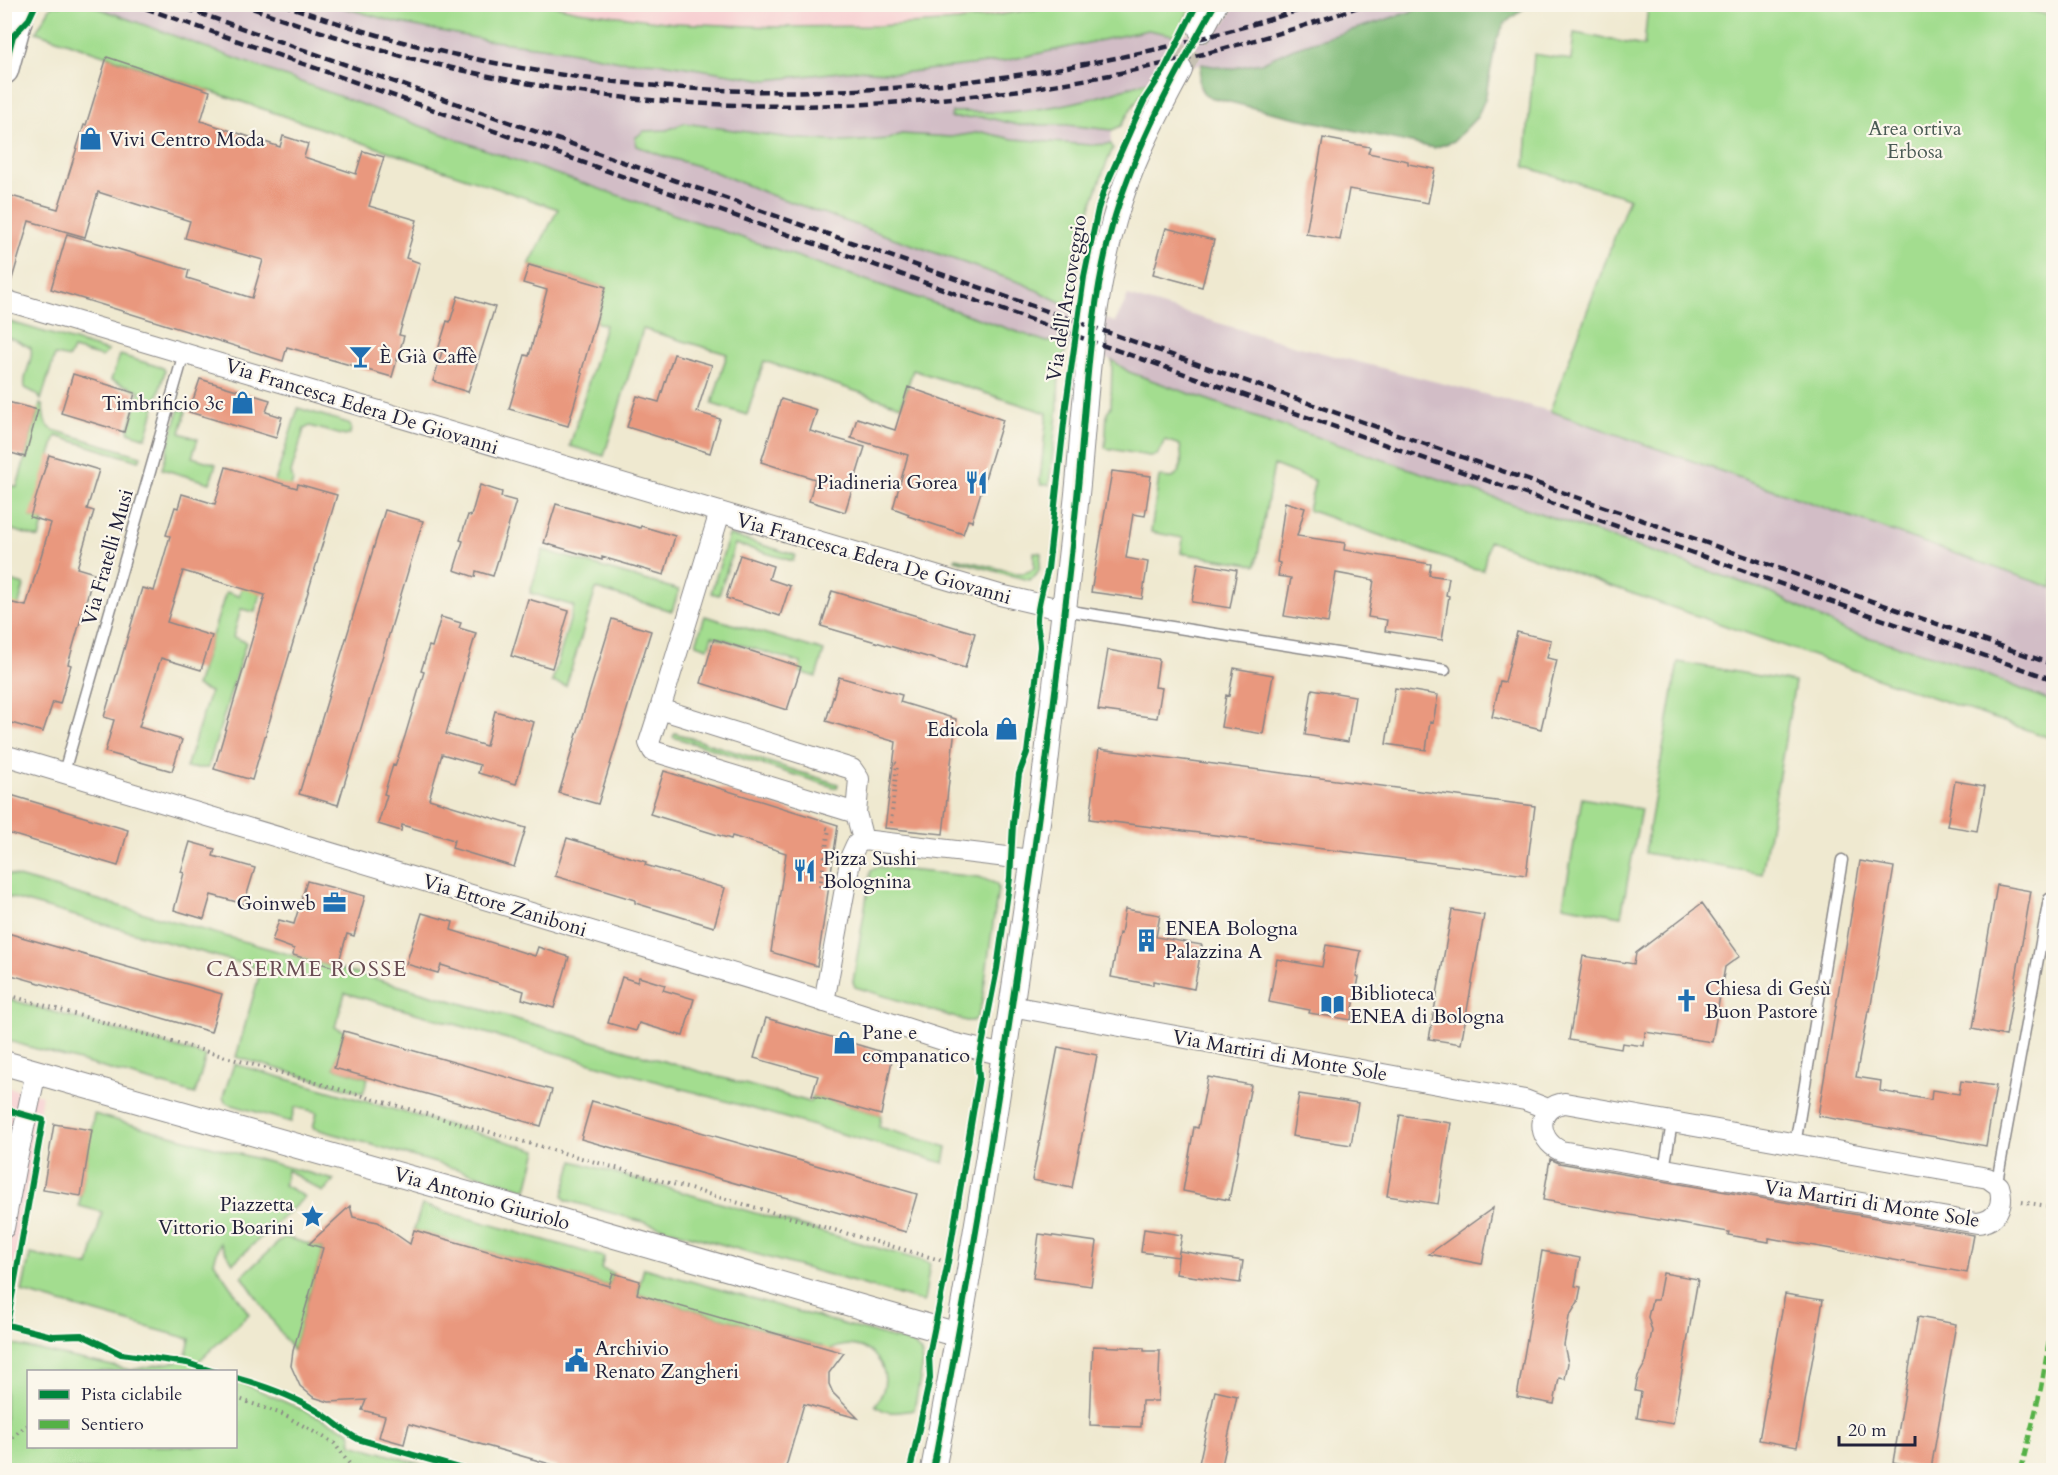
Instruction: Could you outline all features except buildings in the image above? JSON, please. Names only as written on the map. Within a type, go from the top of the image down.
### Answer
[{"type":"main road","points":[[4,70],[22,4]]},
{"type":"street","points":[[1201,30],[1215,4]]},
{"type":"street","name":"Via dell'Arcoveggio","points":[[933,1470],[979,1219],[1032,860],[1064,610],[1092,336],[1103,265],[1121,198],[1145,139],[1179,70]]},
{"type":"street","name":"Via Francesca Edera De Giovanni","points":[[4,300],[1000,595],[1064,610]]},
{"type":"street","name":"Via Francesca Edera De Giovanni","points":[[720,512],[649,743],[653,751],[856,813]]},
{"type":"street","points":[[660,709],[852,769],[859,779],[856,813],[863,840]]},
{"type":"street","name":"Via Ettore Zaniboni","points":[[4,754],[824,1002],[952,1043],[1004,1055]]},
{"type":"street","points":[[824,1002],[851,856],[856,845],[863,840],[1032,860]]},
{"type":"street","name":"Via Martiri di Monte Sole","points":[[1011,1006],[1525,1100],[1548,1109]]},
{"type":"street","name":"Via Antonio Giuriolo","points":[[4,1064],[515,1207],[958,1335]]},
{"type":"street","points":[[4,1228],[36,1072]]},
{"type":"street","name":"Via Martiri di Monte Sole","points":[[1564,1103],[1795,1145],[1988,1178],[1995,1181],[2001,1192],[1996,1214],[1987,1223],[1977,1223],[1561,1151],[1546,1141],[1543,1132],[1544,1118],[1548,1109],[1556,1104],[1564,1103]]},
{"type":"lane","name":"Via Fratelli Musi","points":[[64,772],[184,353]]},
{"type":"lane","points":[[1064,610],[1446,670]]},
{"type":"lane","points":[[1795,1145],[1842,860]]},
{"type":"lane","points":[[1995,1181],[1998,1176],[2049,899]]},
{"type":"lane","points":[[1664,1169],[1672,1123]]},
{"type":"path","points":[[890,828],[897,764],[892,761]]},
{"type":"path","points":[[818,825],[829,829],[818,898]]},
{"type":"path","points":[[4,994],[948,1262]]},
{"type":"path","points":[[946,1274],[950,1251]]},
{"type":"path","points":[[237,1398],[282,1414],[334,1443],[354,1470]]},
{"type":"path","points":[[4,1446],[27,1426]]},
{"type":"shaded area","points":[[52,4],[551,4],[578,11],[673,23],[776,27],[878,26],[958,21],[1063,5],[1191,5],[1179,35],[1224,24],[1236,5],[1528,5],[1504,24],[1496,42],[1206,96],[1200,90],[1198,81],[1202,64],[1155,76],[1121,126],[1112,130],[1113,148],[1094,194],[1082,242],[1074,283],[1074,309],[1115,322],[1128,296],[1296,346],[1550,411],[2053,588],[2053,739],[1599,582],[1200,432],[1111,360],[1068,345],[1059,368],[1041,372],[36,32]]},
{"type":"shaded area","points":[[551,5],[1063,5],[958,21],[878,26],[776,27],[673,23],[578,11]]},
{"type":"shaded area","points":[[5,1087],[42,1095],[5,1325]]},
{"type":"green space","points":[[1425,4],[1528,5],[1504,24],[1496,42],[1485,99],[1477,117],[1454,141],[1434,148],[1206,96],[1201,88],[1199,77],[1202,64],[1229,69],[1261,63],[1294,48],[1410,12]]},
{"type":"green space","points":[[52,5],[90,5],[489,151],[1047,342],[1054,341],[1068,345],[1059,368],[1058,407],[1049,485],[1041,485],[1040,480],[1047,413],[913,370],[901,406],[764,361],[747,415],[712,404],[727,354],[643,329],[604,456],[570,446],[605,325],[596,322],[606,287],[529,265],[558,209],[36,32]]},
{"type":"green space","points":[[334,5],[551,5],[578,11],[673,23],[776,27],[878,26],[958,21],[1063,5],[1191,5],[1178,36],[1148,30],[1004,61],[901,73],[858,70],[767,80],[662,63],[620,61],[564,50],[486,40],[395,22]]},
{"type":"green space","name":"Area ortiva Erbosa","points":[[1648,5],[2008,5],[2053,16],[2053,588],[1550,411],[1629,198],[1525,167],[1534,54],[1571,60],[1574,33],[1644,46]]},
{"type":"green space","points":[[1150,82],[1121,126],[1112,130],[1066,125],[1018,125],[985,117],[951,118],[952,112],[1025,111],[1060,105],[1094,98]]},
{"type":"green space","points":[[684,123],[790,138],[843,142],[889,139],[901,134],[951,137],[982,132],[1013,139],[1090,145],[1111,144],[1113,148],[1085,227],[1077,267],[1074,309],[1024,284],[771,195],[705,168],[637,146],[635,138],[644,131],[667,130]]},
{"type":"green space","points":[[4,320],[108,351],[102,357],[73,349],[69,358],[55,355],[41,400],[37,394],[25,388],[31,348],[5,336]]},
{"type":"green space","points":[[120,355],[163,368],[165,371],[146,438],[128,432],[140,391],[111,380]]},
{"type":"green space","points":[[1112,360],[1129,372],[1179,390],[1767,591],[1846,631],[1955,662],[2053,702],[2053,739],[1599,582],[1489,541],[1483,570],[1472,568],[1308,510],[1315,481],[1274,465],[1256,565],[1181,553],[1183,538],[1151,532],[1159,477],[1173,478],[1179,471],[1182,459],[1180,445],[1165,440],[1157,455],[1149,456],[1105,448],[1107,412],[1111,407]]},
{"type":"green space","points":[[40,404],[43,406],[46,422],[53,430],[141,456],[139,461],[56,436],[31,517],[44,521],[39,538],[6,528],[5,533],[5,484],[17,487]]},
{"type":"green space","points":[[298,408],[348,423],[351,427],[350,434],[345,436],[310,426],[304,429],[291,473],[293,480],[255,612],[241,609],[233,637],[246,642],[208,768],[186,768],[210,692],[196,686],[226,592],[239,596]]},
{"type":"green space","points":[[179,409],[186,411],[180,433],[198,439],[192,457],[216,464],[210,483],[162,469]]},
{"type":"green space","points":[[729,535],[795,555],[793,561],[735,544],[719,595],[711,593]]},
{"type":"green space","points":[[543,550],[679,590],[672,611],[596,589],[566,686],[552,682],[574,606],[530,593]]},
{"type":"green space","points":[[1034,552],[1041,553],[1040,566],[1038,573],[1028,580],[955,560],[956,558],[1023,573],[1034,568]]},
{"type":"green space","points":[[4,579],[24,585],[16,616],[9,602],[5,601]]},
{"type":"green space","points":[[705,616],[824,651],[816,677],[799,672],[801,663],[712,636],[708,648],[696,644]]},
{"type":"green space","points":[[1678,662],[1795,682],[1762,874],[1645,853]]},
{"type":"green space","points":[[675,733],[838,784],[837,788],[673,737]]},
{"type":"green space","points":[[1582,798],[1641,809],[1621,916],[1563,905]]},
{"type":"green space","points":[[876,867],[979,877],[997,884],[982,1002],[977,1018],[966,1021],[855,987],[853,982],[871,870]]},
{"type":"green space","points":[[4,873],[730,1080],[810,1102],[812,1096],[881,1115],[879,1127],[947,1147],[944,1163],[345,993],[335,1027],[344,1031],[334,1068],[368,1078],[363,1093],[236,1057],[261,969],[5,896]]},
{"type":"green space","points":[[5,998],[206,1056],[195,1094],[5,1040]]},
{"type":"green space","points":[[234,1064],[537,1150],[527,1189],[313,1128],[317,1112],[295,1107],[291,1122],[229,1104],[223,1097]]},
{"type":"green space","points":[[94,1114],[334,1180],[323,1192],[287,1170],[284,1185],[305,1197],[233,1263],[220,1243],[214,1262],[249,1314],[198,1362],[192,1360],[214,1370],[131,1370],[188,1359],[185,1358],[190,1339],[22,1292],[30,1254],[89,1266],[102,1212],[79,1206]]},
{"type":"green space","points":[[573,1161],[930,1263],[924,1302],[566,1200],[563,1195]]},
{"type":"green space","points":[[422,1205],[604,1257],[601,1269],[613,1273],[609,1286],[414,1230]]},
{"type":"green space","points":[[284,1237],[323,1248],[293,1351],[242,1276]]},
{"type":"green space","points":[[644,1268],[913,1344],[921,1352],[923,1363],[914,1410],[889,1412],[875,1405],[883,1392],[885,1379],[876,1357],[867,1350],[855,1346],[842,1346],[828,1351],[821,1346],[637,1294]]},
{"type":"green space","points":[[5,1343],[131,1370],[27,1370],[27,1448],[237,1448],[237,1380],[350,1431],[352,1444],[440,1470],[5,1470]]},
{"type":"tunnel","points":[[1180,70],[1201,30]]},
{"type":"railway","points":[[133,4],[2054,680]]},
{"type":"railway","points":[[173,4],[2054,665]]},
{"type":"railway","points":[[240,4],[388,52],[517,82],[570,91],[650,100],[794,106],[938,99],[1081,80],[1222,49],[1312,23],[1365,4]]},
{"type":"railway","points":[[282,4],[423,47],[577,77],[683,88],[791,91],[898,88],[1005,77],[1111,59],[1215,35],[1318,4]]},
{"type":"marked path","points":[[2021,1470],[2041,1388],[2054,1311]]},
{"type":"cycle path","points":[[4,70],[13,36],[29,19],[36,4]]},
{"type":"cycle path","points":[[910,1470],[930,1378],[929,1355],[948,1262],[979,1077],[978,1066],[997,969],[1010,878],[1019,774],[1027,753],[1040,647],[1038,611],[1048,569],[1066,405],[1084,277],[1104,190],[1145,99],[1164,70],[1197,4]]},
{"type":"cycle path","points":[[933,1470],[1006,1047],[1030,877],[1067,595],[1091,345],[1100,280],[1115,216],[1135,161],[1173,81],[1215,4]]},
{"type":"cycle path","points":[[4,1109],[43,1120],[7,1325],[52,1336],[82,1335],[121,1354],[187,1363],[209,1370]]},
{"type":"cycle path","points":[[237,1378],[299,1401],[358,1439],[465,1470]]},
{"type":"place","name":"Vivi Centro Moda","points":[[91,139]]},
{"type":"place","name":"È Già Caffè","points":[[361,356]]},
{"type":"place","name":"Timbrificio 3c","points":[[242,403]]},
{"type":"place","name":"Piadineria Gorea","points":[[976,482]]},
{"type":"place","name":"Edicola","points":[[1007,729]]},
{"type":"place","name":"Pizza Sushi Bolognina","points":[[805,870]]},
{"type":"place","name":"Goinweb","points":[[334,903]]},
{"type":"place","name":"ENEA Bologna Palazzina A","points":[[1147,940]]},
{"type":"place","name":"Chiesa di Gesù Buon Pastore","points":[[1687,1000]]},
{"type":"place","name":"Biblioteca ENEA di Bologna","points":[[1332,1004]]},
{"type":"place","name":"Pane e companatico","points":[[844,1043]]},
{"type":"place","name":"Piazzetta Vittorio Boarini","points":[[312,1216]]},
{"type":"place","name":"Archivio Renato Zangheri","points":[[577,1360]]},
{"type":"district","name":"CASERME ROSSE","points":[[307,968]]}]
